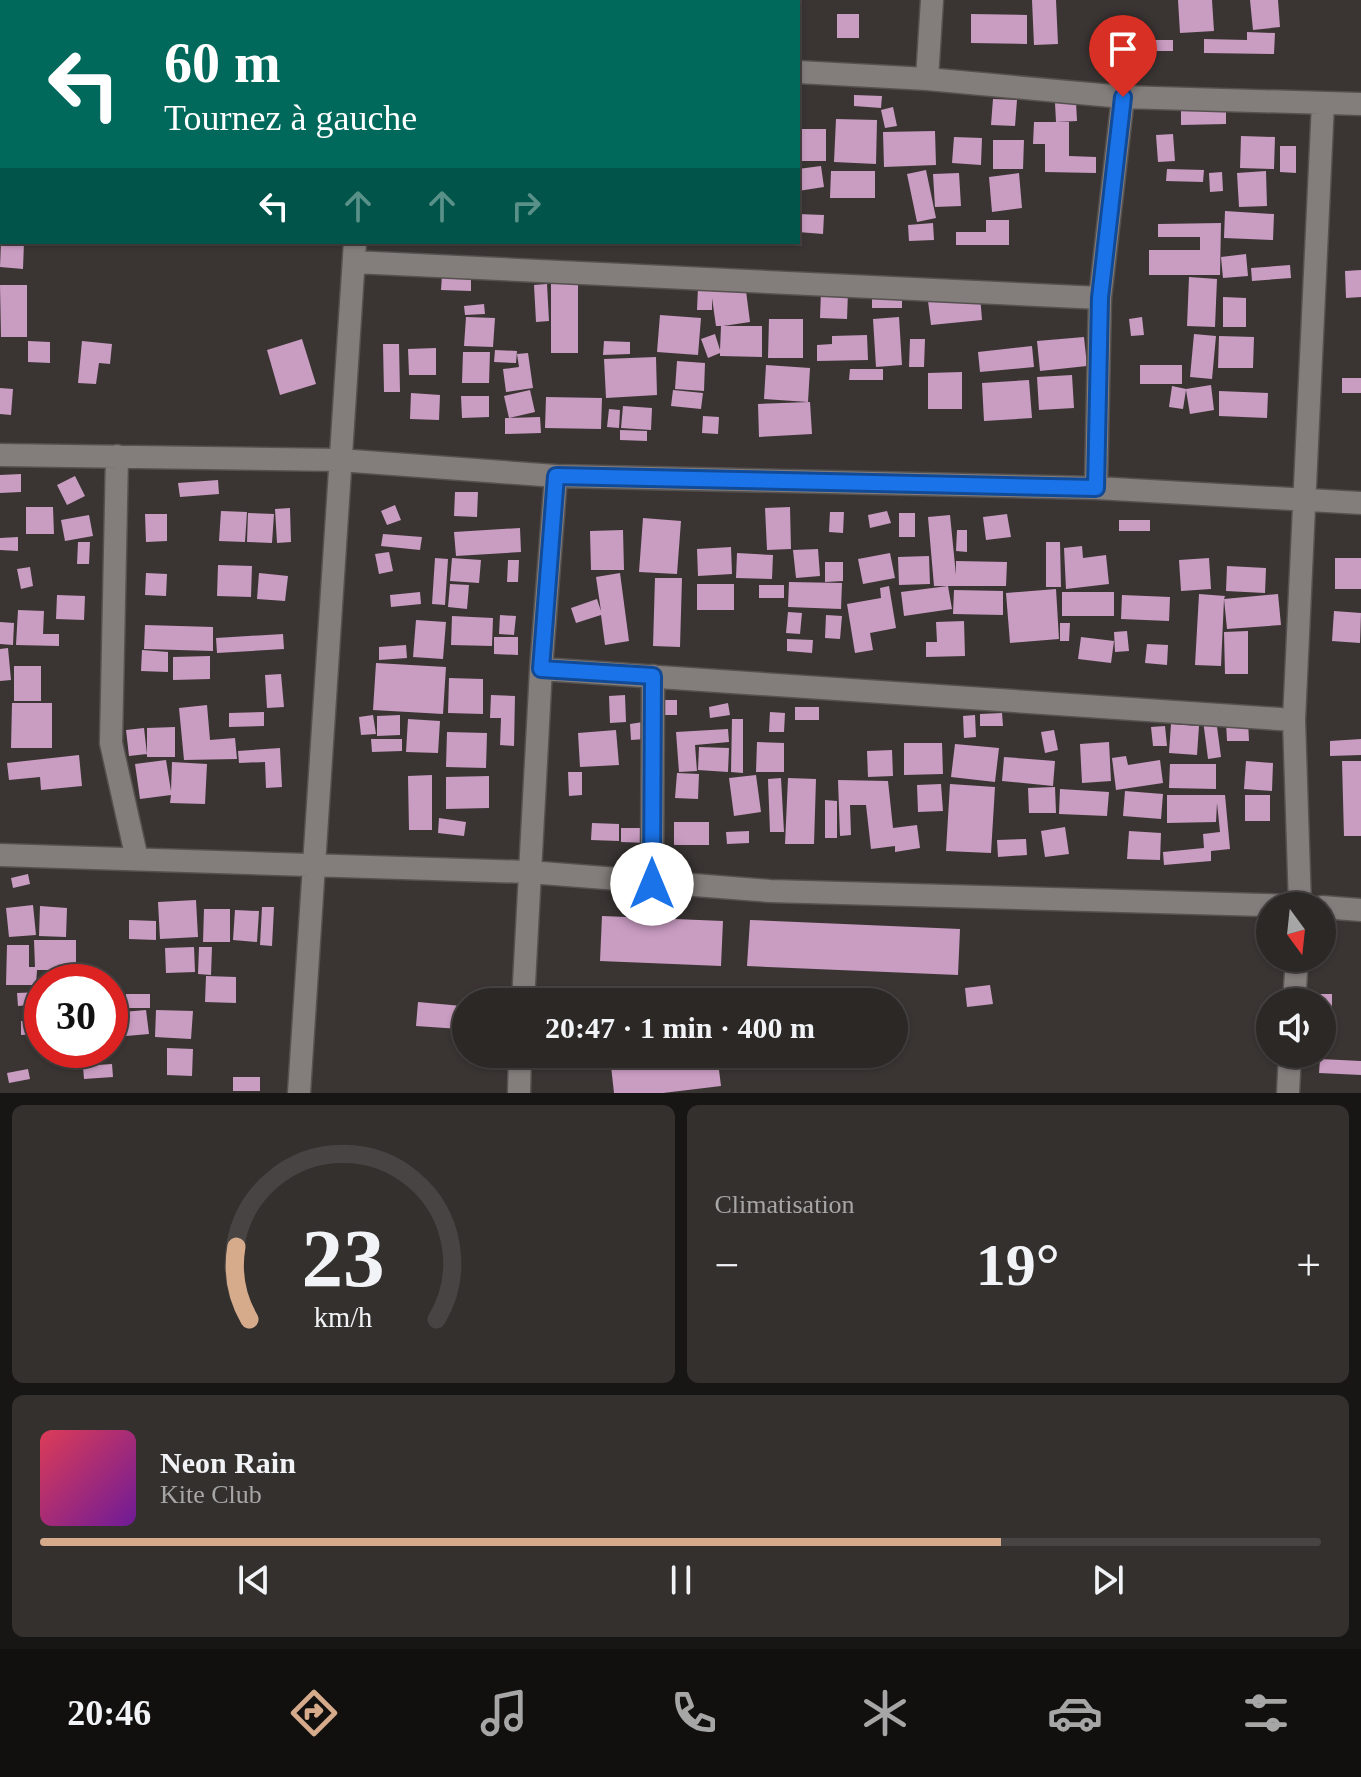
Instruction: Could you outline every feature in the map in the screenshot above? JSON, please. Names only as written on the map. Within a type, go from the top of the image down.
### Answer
[{"type":"street","points":[[927,79],[932,0]]},
{"type":"street","points":[[800,72],[927,79],[1123,97],[1361,104]]},
{"type":"street","points":[[1096,488],[1100,298],[1123,97]]},
{"type":"street","points":[[1298,892],[1294,720],[1323,103]]},
{"type":"street","points":[[299,1093],[355,252],[1100,298]]},
{"type":"street","points":[[0,455],[339,460],[556,476],[1096,488],[1361,503]]},
{"type":"street","points":[[117,456],[111,743],[137,859]]},
{"type":"street","points":[[524,988],[541,669],[556,476]]},
{"type":"street","points":[[541,669],[1294,720]]},
{"type":"street","points":[[652,884],[653,676]]},
{"type":"street","points":[[0,855],[529,872],[770,891],[1256,905]]},
{"type":"street","points":[[1336,908],[1361,910]]},
{"type":"street","points":[[519,1093],[520,1068]]},
{"type":"street","points":[[1288,1093],[1289,1068]]},
{"type":"building","points":[[1032,0],[1056,0],[1058,44],[1034,45]]},
{"type":"building","points":[[1178,0],[1212,0],[1214,31],[1180,33]]},
{"type":"building","points":[[1250,0],[1278,0],[1280,27],[1253,30]]},
{"type":"building","points":[[837,14],[859,14],[859,38],[837,38]]},
{"type":"building","points":[[971,14],[1027,15],[1027,44],[971,43]]},
{"type":"building","points":[[1247,32],[1275,33],[1274,54],[1204,53],[1204,39],[1247,40]]},
{"type":"building","points":[[1151,40],[1173,40],[1173,51],[1151,51]]},
{"type":"building","points":[[854,95],[882,96],[881,108],[854,106]]},
{"type":"building","points":[[993,99],[1017,100],[1015,126],[991,125]]},
{"type":"building","points":[[1076,102],[1077,121],[1056,122],[1055,103]]},
{"type":"building","points":[[1226,106],[1226,124],[1181,125],[1181,107]]},
{"type":"building","points":[[893,107],[897,126],[885,128],[881,110]]},
{"type":"building","points":[[836,119],[877,120],[876,164],[834,162]]},
{"type":"building","points":[[1034,122],[1069,122],[1069,156],[1096,157],[1096,173],[1045,172],[1045,144],[1033,144]]},
{"type":"building","points":[[800,129],[826,129],[826,161],[800,161]]},
{"type":"building","points":[[935,131],[936,165],[884,167],[883,132]]},
{"type":"building","points":[[1173,134],[1175,161],[1158,162],[1156,135]]},
{"type":"building","points":[[1241,136],[1275,137],[1274,169],[1240,168]]},
{"type":"building","points":[[954,137],[982,138],[981,165],[952,163]]},
{"type":"building","points":[[993,140],[1024,140],[1023,169],[993,169]]},
{"type":"building","points":[[1280,146],[1296,146],[1296,173],[1280,172]]},
{"type":"building","points":[[821,166],[824,187],[800,191],[800,169]]},
{"type":"building","points":[[1167,169],[1204,170],[1203,182],[1166,181]]},
{"type":"building","points":[[926,170],[936,218],[917,222],[907,174]]},
{"type":"building","points":[[831,171],[875,171],[875,198],[830,198]]},
{"type":"building","points":[[1266,171],[1267,206],[1239,207],[1237,173]]},
{"type":"building","points":[[1222,172],[1223,191],[1210,192],[1209,173]]},
{"type":"building","points":[[959,173],[961,206],[935,207],[933,174]]},
{"type":"building","points":[[1019,173],[1022,208],[992,212],[989,177]]},
{"type":"building","points":[[1225,211],[1274,214],[1273,240],[1224,238]]},
{"type":"building","points":[[800,214],[824,215],[823,234],[800,232]]},
{"type":"building","points":[[986,220],[1009,220],[1009,245],[956,245],[956,232],[986,232]]},
{"type":"building","points":[[933,223],[934,240],[909,241],[908,225]]},
{"type":"building","points":[[1221,223],[1220,275],[1149,275],[1149,250],[1200,250],[1200,237],[1158,237],[1158,224]]},
{"type":"building","points":[[1,244],[24,244],[23,269],[0,267]]},
{"type":"building","points":[[1246,254],[1248,276],[1223,278],[1221,257]]},
{"type":"building","points":[[1290,265],[1291,278],[1252,281],[1251,268]]},
{"type":"building","points":[[1361,270],[1361,297],[1346,298],[1345,271]]},
{"type":"building","points":[[442,275],[471,276],[471,291],[441,290]]},
{"type":"building","points":[[1189,277],[1217,279],[1215,327],[1187,326]]},
{"type":"building","points":[[551,281],[578,281],[578,353],[551,353]]},
{"type":"building","points":[[745,283],[750,322],[723,326],[762,326],[762,357],[720,356],[720,353],[708,358],[701,339],[715,334],[720,350],[721,326],[716,326],[712,298],[712,310],[697,310],[698,287]]},
{"type":"building","points":[[547,284],[549,321],[536,322],[534,285]]},
{"type":"building","points":[[0,285],[27,285],[27,337],[1,337]]},
{"type":"building","points":[[821,291],[848,292],[847,319],[820,318]]},
{"type":"building","points":[[872,294],[902,295],[902,308],[872,308]]},
{"type":"building","points":[[980,295],[982,320],[931,325],[928,301]]},
{"type":"building","points":[[1223,297],[1246,298],[1246,327],[1223,327]]},
{"type":"building","points":[[484,304],[485,314],[465,315],[464,306]]},
{"type":"building","points":[[660,315],[701,318],[698,355],[657,352]]},
{"type":"building","points":[[466,317],[495,318],[493,347],[464,346]]},
{"type":"building","points":[[899,317],[902,365],[876,367],[873,319]]},
{"type":"building","points":[[1142,317],[1144,335],[1131,336],[1129,319]]},
{"type":"building","points":[[769,319],[803,319],[803,358],[768,358]]},
{"type":"building","points":[[1194,334],[1216,336],[1212,379],[1190,377]]},
{"type":"building","points":[[867,335],[868,360],[817,361],[817,345],[832,344],[832,336]]},
{"type":"building","points":[[1219,336],[1254,337],[1253,368],[1218,368]]},
{"type":"building","points":[[1084,337],[1087,366],[1040,371],[1037,341]]},
{"type":"building","points":[[302,339],[316,384],[280,395],[267,350]]},
{"type":"building","points":[[910,339],[925,339],[924,367],[909,367]]},
{"type":"building","points":[[28,341],[50,342],[50,363],[28,362]]},
{"type":"building","points":[[82,341],[112,344],[110,364],[99,363],[96,384],[78,383]]},
{"type":"building","points":[[604,341],[630,342],[630,354],[603,355]]},
{"type":"building","points":[[383,344],[399,344],[400,392],[384,392]]},
{"type":"building","points":[[1032,346],[1034,367],[980,372],[978,352]]},
{"type":"building","points":[[436,348],[436,375],[409,375],[408,349]]},
{"type":"building","points":[[495,350],[517,351],[516,363],[494,362]]},
{"type":"building","points":[[463,352],[490,352],[489,383],[462,383]]},
{"type":"building","points":[[528,353],[533,388],[506,392],[503,369],[519,367],[517,354]]},
{"type":"building","points":[[656,357],[657,395],[606,398],[604,359]]},
{"type":"building","points":[[677,361],[705,363],[704,391],[675,389]]},
{"type":"building","points":[[766,365],[810,368],[808,402],[764,399]]},
{"type":"building","points":[[1140,365],[1182,365],[1182,384],[1140,384]]},
{"type":"building","points":[[850,369],[883,369],[883,380],[849,380]]},
{"type":"building","points":[[962,372],[962,409],[928,409],[928,373]]},
{"type":"building","points":[[1072,375],[1074,408],[1039,410],[1037,377]]},
{"type":"building","points":[[1342,378],[1361,378],[1361,393],[1342,393]]},
{"type":"building","points":[[1029,380],[1032,418],[984,421],[982,383]]},
{"type":"building","points":[[1211,385],[1214,410],[1190,414],[1186,390],[1183,409],[1169,407],[1172,386],[1186,389]]},
{"type":"building","points":[[0,388],[13,389],[11,415],[0,414]]},
{"type":"building","points":[[530,390],[535,412],[509,418],[504,396]]},
{"type":"building","points":[[673,390],[703,393],[701,409],[671,406]]},
{"type":"building","points":[[1219,391],[1268,393],[1267,418],[1219,416]]},
{"type":"building","points":[[411,393],[440,395],[439,420],[410,419]]},
{"type":"building","points":[[461,396],[489,396],[489,417],[462,418]]},
{"type":"building","points":[[546,397],[602,398],[601,429],[545,428]]},
{"type":"building","points":[[810,402],[812,434],[759,437],[758,404]]},
{"type":"building","points":[[623,406],[652,408],[651,430],[621,428]]},
{"type":"building","points":[[609,409],[620,410],[619,428],[607,427]]},
{"type":"building","points":[[703,416],[719,417],[718,434],[702,433]]},
{"type":"building","points":[[540,417],[541,433],[505,434],[505,418]]},
{"type":"building","points":[[620,430],[647,431],[647,441],[620,440]]},
{"type":"building","points":[[21,474],[21,492],[0,493],[0,475]]},
{"type":"building","points":[[75,476],[85,496],[67,505],[57,485]]},
{"type":"building","points":[[218,480],[219,494],[180,497],[178,483]]},
{"type":"building","points":[[455,492],[478,492],[477,517],[454,516]]},
{"type":"building","points":[[395,505],[401,520],[387,525],[381,511]]},
{"type":"building","points":[[26,507],[53,507],[54,534],[26,534]]},
{"type":"building","points":[[790,507],[791,549],[767,550],[765,508]]},
{"type":"building","points":[[290,508],[291,542],[277,543],[275,509]]},
{"type":"building","points":[[221,511],[247,512],[245,542],[219,541]]},
{"type":"building","points":[[887,511],[891,523],[870,528],[868,515]]},
{"type":"building","points":[[830,512],[844,512],[843,533],[829,532]]},
{"type":"building","points":[[248,513],[274,514],[272,543],[247,542]]},
{"type":"building","points":[[899,513],[915,513],[915,537],[899,537]]},
{"type":"building","points":[[145,514],[167,514],[167,541],[146,542]]},
{"type":"building","points":[[1007,514],[1011,537],[986,540],[983,517]]},
{"type":"building","points":[[89,515],[93,536],[65,541],[61,520]]},
{"type":"building","points":[[950,515],[956,575],[956,561],[1007,562],[1006,586],[934,586],[928,517]]},
{"type":"building","points":[[643,518],[681,521],[677,574],[639,572]]},
{"type":"building","points":[[1119,520],[1150,520],[1150,531],[1119,531]]},
{"type":"building","points":[[520,528],[521,552],[456,556],[454,532]]},
{"type":"building","points":[[623,530],[624,570],[591,570],[590,531]]},
{"type":"building","points":[[957,530],[967,530],[967,552],[956,551]]},
{"type":"building","points":[[383,534],[422,537],[420,550],[381,546]]},
{"type":"building","points":[[18,537],[18,551],[0,550],[0,538]]},
{"type":"building","points":[[78,542],[90,542],[89,564],[77,564]]},
{"type":"building","points":[[1046,542],[1060,542],[1061,587],[1046,587]]},
{"type":"building","points":[[1082,546],[1083,558],[1106,555],[1109,584],[1066,589],[1064,548]]},
{"type":"building","points":[[731,547],[732,574],[698,576],[697,549]]},
{"type":"building","points":[[818,549],[820,576],[796,578],[793,550]]},
{"type":"building","points":[[389,552],[393,571],[379,574],[375,554]]},
{"type":"building","points":[[737,553],[773,555],[772,579],[736,578]]},
{"type":"building","points":[[890,553],[895,578],[863,584],[858,559]]},
{"type":"building","points":[[929,556],[930,584],[899,585],[898,557]]},
{"type":"building","points":[[435,558],[448,559],[445,605],[432,604]]},
{"type":"building","points":[[452,558],[481,560],[479,583],[450,581]]},
{"type":"building","points":[[1209,558],[1211,589],[1181,591],[1179,560]]},
{"type":"building","points":[[1335,558],[1361,558],[1361,589],[1335,589]]},
{"type":"building","points":[[508,560],[519,560],[518,582],[507,582]]},
{"type":"building","points":[[825,562],[843,562],[843,581],[825,582]]},
{"type":"building","points":[[218,565],[252,566],[251,597],[217,596]]},
{"type":"building","points":[[1227,566],[1266,568],[1265,593],[1226,591]]},
{"type":"building","points":[[30,567],[33,586],[21,589],[17,569]]},
{"type":"building","points":[[146,573],[167,574],[166,596],[145,595]]},
{"type":"building","points":[[259,573],[288,576],[285,601],[257,599]]},
{"type":"building","points":[[620,573],[629,641],[605,645],[601,615],[576,623],[571,608],[597,599],[601,611],[596,577]]},
{"type":"building","points":[[655,578],[682,578],[680,647],[653,646]]},
{"type":"building","points":[[789,582],[842,583],[841,609],[788,607]]},
{"type":"building","points":[[450,584],[469,585],[467,609],[448,607]]},
{"type":"building","points":[[697,584],[734,584],[734,610],[697,610]]},
{"type":"building","points":[[759,585],[784,585],[784,598],[759,598]]},
{"type":"building","points":[[889,586],[896,628],[870,633],[873,650],[855,653],[847,604],[881,598],[880,588]]},
{"type":"building","points":[[948,586],[952,609],[904,616],[901,592]]},
{"type":"building","points":[[1056,589],[1059,639],[1010,643],[1006,593]]},
{"type":"building","points":[[954,590],[1003,591],[1003,615],[953,614]]},
{"type":"building","points":[[420,592],[421,604],[391,607],[390,595]]},
{"type":"building","points":[[1062,592],[1114,592],[1114,616],[1062,616]]},
{"type":"building","points":[[1199,594],[1225,596],[1221,666],[1195,665]]},
{"type":"building","points":[[1278,594],[1281,625],[1227,629],[1224,599]]},
{"type":"building","points":[[57,595],[85,596],[84,620],[56,619]]},
{"type":"building","points":[[1122,595],[1170,597],[1169,621],[1121,619]]},
{"type":"building","points":[[18,610],[44,611],[43,634],[59,634],[59,646],[16,645]]},
{"type":"building","points":[[1334,611],[1361,613],[1360,643],[1332,641]]},
{"type":"building","points":[[788,612],[802,613],[800,634],[786,633]]},
{"type":"building","points":[[500,615],[516,616],[514,635],[499,634]]},
{"type":"building","points":[[826,615],[842,616],[840,639],[825,638]]},
{"type":"building","points":[[452,616],[493,618],[492,646],[451,645]]},
{"type":"building","points":[[416,620],[446,622],[443,659],[413,657]]},
{"type":"building","points":[[964,621],[965,656],[926,657],[926,642],[937,642],[936,622]]},
{"type":"building","points":[[0,622],[14,623],[13,645],[0,644]]},
{"type":"building","points":[[1060,623],[1070,623],[1069,641],[1060,641]]},
{"type":"building","points":[[145,625],[213,627],[213,651],[144,649]]},
{"type":"building","points":[[1127,631],[1129,651],[1115,652],[1114,632]]},
{"type":"building","points":[[1248,631],[1248,674],[1225,674],[1224,632]]},
{"type":"building","points":[[283,634],[284,649],[217,653],[216,638]]},
{"type":"building","points":[[494,637],[518,637],[518,655],[494,654]]},
{"type":"building","points":[[1081,637],[1114,641],[1111,663],[1078,659]]},
{"type":"building","points":[[787,639],[813,640],[812,653],[787,651]]},
{"type":"building","points":[[1147,644],[1168,645],[1167,665],[1145,663]]},
{"type":"building","points":[[406,645],[407,658],[379,660],[379,647]]},
{"type":"building","points":[[8,648],[11,680],[0,681],[0,649]]},
{"type":"building","points":[[142,650],[168,652],[168,672],[141,671]]},
{"type":"building","points":[[210,656],[210,679],[173,680],[173,657]]},
{"type":"building","points":[[376,663],[446,667],[443,714],[373,710]]},
{"type":"building","points":[[14,666],[41,666],[41,701],[14,701]]},
{"type":"building","points":[[281,674],[284,707],[267,708],[265,675]]},
{"type":"building","points":[[449,678],[483,679],[483,714],[448,713]]},
{"type":"building","points":[[491,695],[515,696],[514,746],[500,745],[501,718],[490,718]]},
{"type":"building","points":[[625,695],[626,722],[610,723],[609,696]]},
{"type":"building","points":[[653,700],[677,700],[677,715],[654,715]]},
{"type":"building","points":[[12,703],[52,703],[52,748],[11,748]]},
{"type":"building","points":[[728,703],[730,715],[710,718],[709,707]]},
{"type":"building","points":[[207,705],[210,740],[235,738],[237,759],[184,760],[179,708]]},
{"type":"building","points":[[795,707],[819,707],[819,720],[795,720]]},
{"type":"building","points":[[264,712],[264,726],[229,727],[229,713]]},
{"type":"building","points":[[770,712],[785,713],[784,732],[769,732]]},
{"type":"building","points":[[1002,713],[1003,726],[980,726],[980,714]]},
{"type":"building","points":[[373,715],[376,734],[361,735],[359,717]]},
{"type":"building","points":[[400,715],[400,735],[377,736],[377,716]]},
{"type":"building","points":[[975,715],[976,737],[964,738],[963,716]]},
{"type":"building","points":[[408,719],[440,721],[438,753],[406,752]]},
{"type":"building","points":[[732,719],[743,719],[743,773],[731,772]]},
{"type":"building","points":[[1216,719],[1221,757],[1208,759],[1203,720]]},
{"type":"building","points":[[1248,721],[1249,741],[1227,741],[1226,722]]},
{"type":"building","points":[[643,722],[645,739],[631,740],[630,724]]},
{"type":"building","points":[[1171,724],[1199,726],[1197,755],[1169,753]]},
{"type":"building","points":[[1165,726],[1167,746],[1153,746],[1151,727]]},
{"type":"building","points":[[175,727],[175,757],[147,757],[147,728]]},
{"type":"building","points":[[144,728],[147,754],[129,756],[126,730]]},
{"type":"building","points":[[728,729],[729,742],[695,745],[697,771],[679,772],[676,732]]},
{"type":"building","points":[[616,730],[619,765],[580,767],[578,733]]},
{"type":"building","points":[[1054,730],[1058,750],[1045,753],[1041,732]]},
{"type":"building","points":[[447,732],[487,733],[486,768],[446,767]]},
{"type":"building","points":[[371,739],[402,739],[402,751],[372,752]]},
{"type":"building","points":[[1361,739],[1361,755],[1330,756],[1330,741]]},
{"type":"building","points":[[757,742],[784,743],[784,772],[756,772]]},
{"type":"building","points":[[1109,742],[1111,781],[1082,783],[1080,744]]},
{"type":"building","points":[[904,743],[942,743],[943,774],[904,775]]},
{"type":"building","points":[[955,744],[999,748],[995,782],[951,777]]},
{"type":"building","points":[[699,747],[729,748],[728,772],[698,770]]},
{"type":"building","points":[[280,748],[282,787],[266,788],[265,762],[239,763],[238,751]]},
{"type":"building","points":[[892,750],[893,776],[868,777],[867,751]]},
{"type":"building","points":[[79,755],[82,786],[41,790],[40,777],[9,780],[7,763]]},
{"type":"building","points":[[1126,756],[1128,765],[1160,760],[1163,783],[1116,790],[1112,758]]},
{"type":"building","points":[[1004,757],[1055,761],[1053,786],[1002,781]]},
{"type":"building","points":[[166,760],[171,791],[172,762],[207,764],[205,804],[170,803],[171,795],[140,799],[135,764]]},
{"type":"building","points":[[1246,761],[1273,763],[1272,791],[1244,789]]},
{"type":"building","points":[[1342,761],[1361,761],[1361,836],[1344,836]]},
{"type":"building","points":[[1170,764],[1216,764],[1216,789],[1169,788]]},
{"type":"building","points":[[568,772],[582,772],[582,795],[569,796]]},
{"type":"building","points":[[677,773],[699,774],[698,799],[675,798]]},
{"type":"building","points":[[432,775],[432,830],[409,830],[408,776]]},
{"type":"building","points":[[756,775],[761,812],[734,816],[729,778]]},
{"type":"building","points":[[489,776],[489,808],[446,809],[446,777]]},
{"type":"building","points":[[781,778],[784,832],[770,832],[768,779]]},
{"type":"building","points":[[788,778],[816,779],[814,844],[785,844]]},
{"type":"building","points":[[838,780],[888,781],[893,828],[917,825],[920,848],[895,852],[895,846],[871,849],[866,805],[850,805],[851,835],[840,836]]},
{"type":"building","points":[[941,784],[943,811],[918,812],[917,785]]},
{"type":"building","points":[[950,784],[995,787],[991,853],[946,851]]},
{"type":"building","points":[[1055,787],[1056,813],[1029,813],[1028,788]]},
{"type":"building","points":[[1060,789],[1109,792],[1107,816],[1059,814]]},
{"type":"building","points":[[1125,791],[1163,794],[1161,819],[1123,816]]},
{"type":"building","points":[[1167,795],[1225,795],[1230,849],[1211,851],[1211,861],[1164,865],[1163,852],[1204,848],[1203,834],[1220,832],[1217,803],[1216,822],[1167,823]]},
{"type":"building","points":[[1245,795],[1270,795],[1270,821],[1245,821]]},
{"type":"building","points":[[825,800],[837,801],[837,838],[825,838]]},
{"type":"building","points":[[439,818],[466,822],[464,836],[438,833]]},
{"type":"building","points":[[674,822],[709,822],[709,845],[674,845]]},
{"type":"building","points":[[592,823],[619,824],[619,841],[591,840]]},
{"type":"building","points":[[1065,827],[1069,854],[1045,857],[1041,831]]},
{"type":"building","points":[[621,828],[647,828],[647,843],[621,842]]},
{"type":"building","points":[[749,831],[749,843],[727,844],[726,832]]},
{"type":"building","points":[[1129,831],[1161,833],[1160,860],[1127,859]]},
{"type":"building","points":[[1026,839],[1027,855],[998,857],[997,840]]},
{"type":"building","points":[[28,874],[30,884],[13,888],[11,878]]},
{"type":"building","points":[[196,900],[198,937],[160,939],[158,902]]},
{"type":"building","points":[[33,905],[36,935],[9,937],[6,908]]},
{"type":"building","points":[[40,906],[67,908],[66,937],[39,936]]},
{"type":"building","points":[[262,907],[274,907],[272,946],[260,945]]},
{"type":"building","points":[[204,909],[230,909],[230,942],[203,942]]},
{"type":"building","points":[[235,910],[259,911],[257,942],[233,940]]},
{"type":"building","points":[[602,916],[723,921],[721,966],[600,961]]},
{"type":"building","points":[[129,920],[156,921],[156,940],[129,939]]},
{"type":"building","points":[[750,920],[960,929],[958,975],[747,966]]},
{"type":"building","points":[[34,940],[76,940],[76,964],[35,964]]},
{"type":"building","points":[[7,945],[29,945],[29,964],[24,964],[24,985],[6,985]]},
{"type":"building","points":[[194,947],[195,972],[166,973],[165,948]]},
{"type":"building","points":[[199,947],[212,947],[211,975],[198,974]]},
{"type":"building","points":[[206,976],[236,977],[236,1003],[205,1002]]},
{"type":"building","points":[[990,985],[993,1004],[967,1007],[965,988]]},
{"type":"building","points":[[17,993],[24,993],[24,1006],[18,1006]]},
{"type":"building","points":[[128,994],[150,994],[150,1008],[128,1008]]},
{"type":"building","points":[[418,1002],[452,1005],[452,1028],[416,1026]]},
{"type":"building","points":[[146,1010],[149,1034],[128,1036],[128,1012]]},
{"type":"building","points":[[156,1010],[193,1011],[191,1039],[155,1037]]},
{"type":"building","points":[[21,1021],[24,1021],[24,1035],[21,1035]]},
{"type":"building","points":[[167,1048],[193,1049],[192,1076],[167,1075]]},
{"type":"building","points":[[1336,1060],[1361,1061],[1361,1075],[1319,1073],[1319,1068],[1336,1068]]},
{"type":"building","points":[[83,1068],[112,1068],[113,1077],[84,1079]]},
{"type":"building","points":[[611,1068],[719,1068],[721,1086],[663,1093],[614,1093]]},
{"type":"building","points":[[28,1069],[30,1079],[9,1083],[7,1073]]},
{"type":"building","points":[[233,1077],[260,1077],[260,1091],[233,1091]]},
{"type":"route","points":[[652,884],[653,676],[541,669],[556,476],[1096,488],[1100,298],[1123,97]]}]
